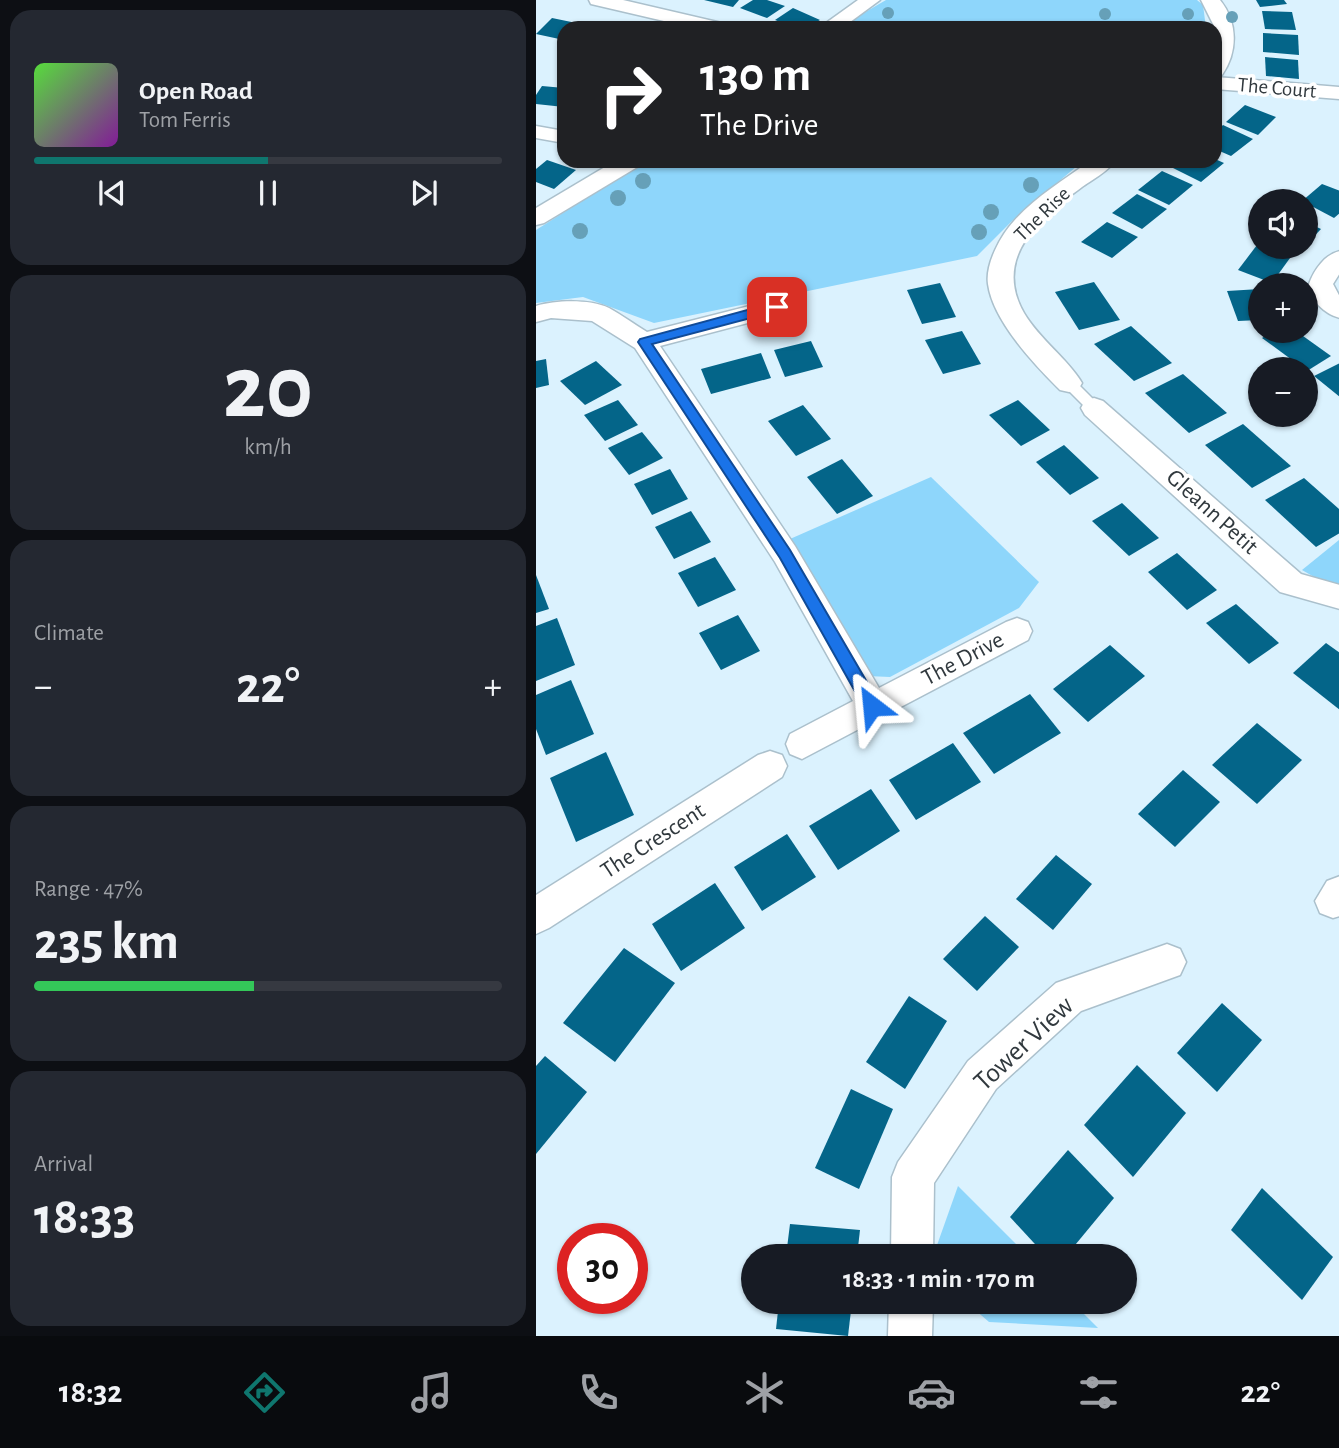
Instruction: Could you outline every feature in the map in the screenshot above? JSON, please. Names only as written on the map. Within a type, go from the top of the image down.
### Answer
[{"type":"street","points":[[598,0],[689,21]]},
{"type":"street","points":[[840,21],[871,0]]},
{"type":"street","points":[[1210,0],[1218,8],[1225,30],[1222,54]]},
{"type":"street","name":"The Court","points":[[1222,84],[1339,93]]},
{"type":"street","points":[[536,132],[557,136]]},
{"type":"street","points":[[536,218],[619,168]]},
{"type":"street","name":"The Rise","points":[[1069,383],[1051,366],[1013,316],[999,281],[1013,238],[1043,207],[1095,168]]},
{"type":"street","points":[[1339,258],[1323,275],[1321,289],[1329,303],[1339,310]]},
{"type":"street","points":[[644,342],[777,307]]},
{"type":"street","points":[[536,314],[551,310],[598,313],[644,342],[785,554],[872,706]]},
{"type":"street","name":"Gleann Petit","points":[[1094,408],[1291,583],[1339,597]]},
{"type":"street","name":"The Drive","points":[[802,744],[1017,631]]},
{"type":"street","name":"The Crescent","points":[[536,916],[770,766]]},
{"type":"street","name":"Tower View","points":[[912,1244],[913,1177],[982,1075],[1069,996],[1167,962]]},
{"type":"street","points":[[910,1336],[911,1314]]},
{"type":"lane","points":[[1069,383],[1094,408]]},
{"type":"shaded area","points":[[886,0],[1197,0],[1203,5],[1205,21],[850,21]]},
{"type":"shaded area","points":[[634,168],[1075,168],[1011,222],[977,256],[654,323],[583,297],[536,303],[536,230]]},
{"type":"shaded area","points":[[931,477],[1039,582],[1019,608],[890,677],[867,676],[790,539]]},
{"type":"shaded area","points":[[1339,540],[1339,586],[1323,582],[1302,570]]},
{"type":"shaded area","points":[[958,1186],[1016,1244],[937,1244]]},
{"type":"shaded area","points":[[980,1314],[1084,1314],[1098,1328],[989,1322]]},
{"type":"building","points":[[704,0],[739,0],[733,7]]},
{"type":"building","points":[[753,0],[767,0],[785,6],[767,18],[740,8]]},
{"type":"building","points":[[1256,0],[1284,0],[1287,4],[1260,7]]},
{"type":"building","points":[[793,8],[820,20],[778,21],[775,20]]},
{"type":"building","points":[[1262,11],[1292,12],[1296,30],[1265,29]]},
{"type":"building","points":[[552,18],[567,21],[557,21],[557,38],[536,34]]},
{"type":"building","points":[[1263,33],[1298,35],[1299,55],[1263,52]]},
{"type":"building","points":[[1265,57],[1298,60],[1299,79],[1266,76]]},
{"type":"building","points":[[542,86],[557,87],[557,106],[536,104],[536,95]]},
{"type":"building","points":[[1245,105],[1276,117],[1258,135],[1226,122]]},
{"type":"building","points":[[1222,126],[1253,139],[1231,156],[1222,152]]},
{"type":"building","points":[[547,160],[557,163],[557,168],[576,170],[554,189],[536,182],[536,169]]},
{"type":"building","points":[[1173,168],[1218,168],[1201,182]]},
{"type":"building","points":[[1162,171],[1193,185],[1169,205],[1138,190]]},
{"type":"building","points":[[1322,184],[1340,191],[1340,213],[1334,218],[1318,210],[1316,189]]},
{"type":"building","points":[[1137,194],[1167,209],[1142,229],[1112,213]]},
{"type":"building","points":[[1107,222],[1138,237],[1112,258],[1081,242]]},
{"type":"building","points":[[1248,257],[1248,259],[1289,259],[1279,273],[1248,274],[1238,270]]},
{"type":"building","points":[[1094,282],[1120,320],[1079,330],[1055,292]]},
{"type":"building","points":[[940,283],[956,317],[922,324],[907,290]]},
{"type":"building","points":[[1248,290],[1248,321],[1238,321],[1227,291]]},
{"type":"building","points":[[1131,326],[1172,363],[1134,381],[1094,344]]},
{"type":"building","points":[[962,331],[981,364],[943,374],[925,340]]},
{"type":"building","points":[[811,341],[823,367],[785,377],[774,350]]},
{"type":"building","points":[[1269,343],[1313,343],[1331,356],[1318,364],[1318,357],[1288,357]]},
{"type":"building","points":[[761,353],[771,378],[711,394],[701,369]]},
{"type":"building","points":[[546,359],[549,385],[536,388],[536,361]]},
{"type":"building","points":[[596,361],[622,385],[585,405],[560,381]]},
{"type":"building","points":[[1340,363],[1340,397],[1318,379],[1318,374]]},
{"type":"building","points":[[1183,374],[1227,413],[1189,433],[1145,393]]},
{"type":"building","points":[[618,400],[638,425],[605,441],[584,415]]},
{"type":"building","points":[[1018,400],[1050,430],[1021,446],[989,415]]},
{"type":"building","points":[[803,405],[831,439],[796,456],[768,421]]},
{"type":"building","points":[[1243,424],[1291,466],[1252,488],[1205,445]]},
{"type":"building","points":[[642,432],[663,458],[629,475],[608,448]]},
{"type":"building","points":[[1064,445],[1099,478],[1070,495],[1036,462]]},
{"type":"building","points":[[842,459],[873,496],[837,514],[807,477]]},
{"type":"building","points":[[670,469],[688,499],[652,515],[634,484]]},
{"type":"building","points":[[1304,478],[1340,510],[1340,533],[1316,547],[1265,500]]},
{"type":"building","points":[[1122,503],[1159,538],[1129,556],[1092,521]]},
{"type":"building","points":[[691,511],[711,542],[674,559],[655,527]]},
{"type":"building","points":[[1177,553],[1217,590],[1187,610],[1148,572]]},
{"type":"building","points":[[715,557],[736,590],[698,607],[678,573]]},
{"type":"building","points":[[536,575],[549,609],[536,613]]},
{"type":"building","points":[[1236,604],[1279,643],[1249,664],[1206,623]]},
{"type":"building","points":[[738,615],[760,651],[721,670],[699,633]]},
{"type":"building","points":[[557,618],[575,665],[536,681],[536,626]]},
{"type":"building","points":[[1326,643],[1340,653],[1340,710],[1293,673]]},
{"type":"building","points":[[1110,645],[1145,676],[1088,722],[1053,689]]},
{"type":"building","points":[[571,680],[594,734],[546,755],[536,729],[536,695]]},
{"type":"building","points":[[1030,694],[1061,733],[994,774],[963,733]]},
{"type":"building","points":[[1257,723],[1302,760],[1257,804],[1212,765]]},
{"type":"building","points":[[953,743],[981,782],[916,820],[889,780]]},
{"type":"building","points":[[606,752],[634,815],[576,842],[550,778]]},
{"type":"building","points":[[1183,770],[1220,802],[1175,847],[1138,814]]},
{"type":"building","points":[[871,789],[900,831],[838,870],[809,826]]},
{"type":"building","points":[[787,834],[816,877],[762,911],[734,867]]},
{"type":"building","points":[[1056,855],[1092,884],[1053,930],[1016,899]]},
{"type":"building","points":[[715,883],[745,928],[681,971],[652,924]]},
{"type":"building","points":[[985,916],[1019,947],[977,991],[943,959]]},
{"type":"building","points":[[624,948],[675,983],[615,1062],[563,1023]]},
{"type":"building","points":[[909,996],[947,1021],[905,1089],[866,1062]]},
{"type":"building","points":[[1222,1003],[1262,1040],[1217,1092],[1177,1053]]},
{"type":"building","points":[[545,1056],[587,1092],[536,1154],[536,1066]]},
{"type":"building","points":[[1137,1065],[1186,1113],[1133,1177],[1084,1125]]},
{"type":"building","points":[[851,1089],[893,1109],[859,1189],[815,1168]]},
{"type":"building","points":[[1068,1150],[1114,1198],[1076,1244],[1035,1244],[1010,1217]]},
{"type":"building","points":[[1262,1188],[1333,1257],[1302,1300],[1231,1230]]},
{"type":"building","points":[[790,1224],[860,1230],[858,1244],[788,1244]]},
{"type":"building","points":[[778,1314],[851,1314],[848,1336],[776,1329]]},
{"type":"route","points":[[777,307],[644,342],[785,554],[872,706]]}]
